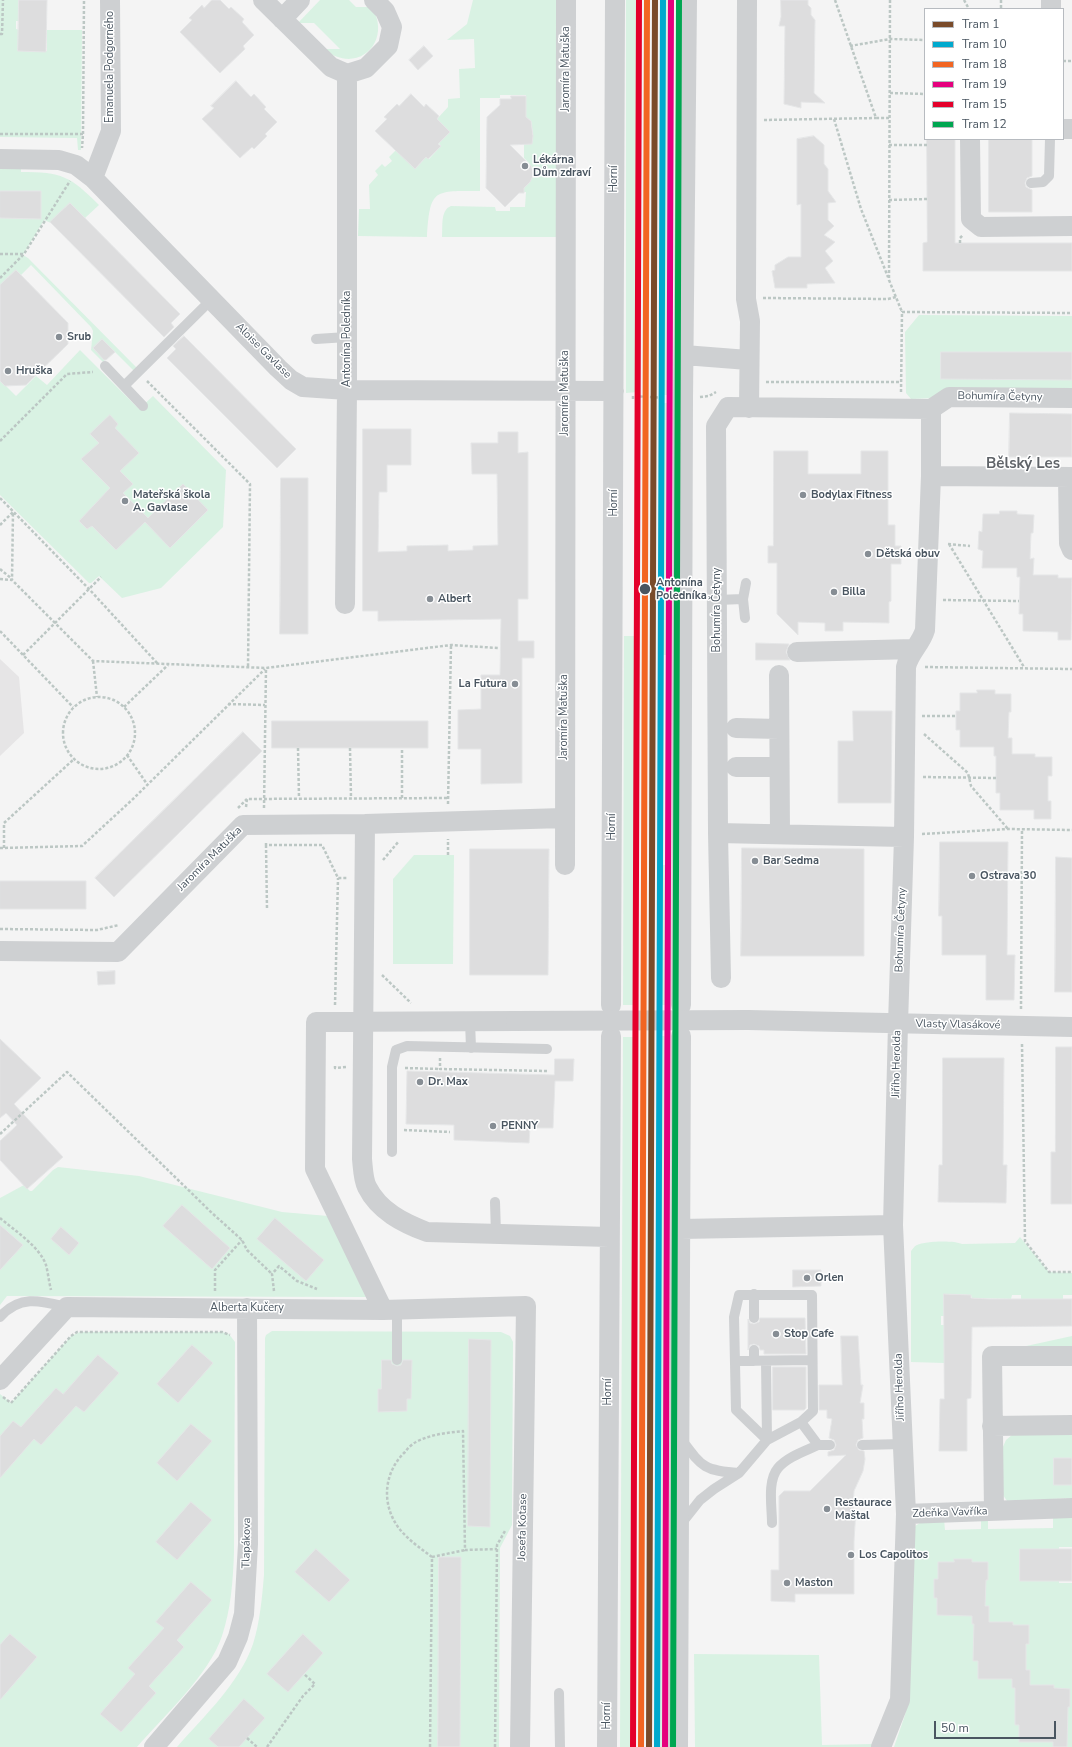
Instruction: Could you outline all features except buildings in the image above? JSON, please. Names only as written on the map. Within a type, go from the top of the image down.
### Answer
[{"type":"street","name":"Emanuela Podgorného","points":[[82,174],[111,131],[110,0]]},
{"type":"street","points":[[263,0],[331,67],[347,74],[366,68],[388,46],[392,27],[385,11],[374,0]]},
{"type":"street","points":[[282,19],[300,0]]},
{"type":"street","name":"Jaromíra Matuška","points":[[0,951],[118,952],[239,817],[265,824],[365,824],[448,827],[563,818],[566,0]]},
{"type":"street","name":"Horní","points":[[611,1005],[615,0]]},
{"type":"street","points":[[681,1005],[687,0]]},
{"type":"street","points":[[686,82],[693,51],[695,0]]},
{"type":"street","points":[[747,0],[746,299],[750,321],[748,360],[749,408]]},
{"type":"street","name":"Antonína Poledníka","points":[[345,604],[347,74]]},
{"type":"street","points":[[970,140],[970,219],[981,227],[1072,226]]},
{"type":"street","name":"Aloise Gavlase","points":[[0,159],[60,160],[76,165],[82,174],[291,380],[303,387],[347,390],[614,391]]},
{"type":"street","points":[[684,355],[748,360]]},
{"type":"street","name":"Bohumíra Četyny","points":[[721,978],[718,833],[716,426],[728,408],[931,409],[950,397],[1072,398]]},
{"type":"street","name":"Bohumíra Četyny","points":[[898,1024],[904,837],[906,667],[909,656],[923,637],[925,630],[927,600],[927,543],[931,476],[931,409]]},
{"type":"street","points":[[931,476],[1070,477],[1069,543],[1072,550]]},
{"type":"street","points":[[797,652],[914,649]]},
{"type":"street","points":[[779,675],[780,834]]},
{"type":"street","points":[[736,728],[779,729]]},
{"type":"street","points":[[736,767],[779,767]]},
{"type":"street","points":[[563,818],[564,865]]},
{"type":"street","points":[[365,824],[362,1159],[366,1186],[379,1206],[404,1223],[427,1232],[609,1237]]},
{"type":"street","points":[[718,833],[904,837]]},
{"type":"street","name":"Vlasty Vlasákové","points":[[390,1309],[315,1169],[316,1022],[748,1020],[1072,1027]]},
{"type":"street","name":"Jiřího Herolda","points":[[880,1747],[900,1700],[906,1514],[893,1224],[898,1024]]},
{"type":"street","name":"Horní","points":[[607,1747],[611,1036]]},
{"type":"street","points":[[678,1747],[681,1229],[680,1036]]},
{"type":"street","points":[[681,1229],[893,1224]]},
{"type":"street","points":[[0,1380],[61,1306]]},
{"type":"street","name":"Alberta Kučery","points":[[61,1306],[390,1309],[526,1306]]},
{"type":"street","name":"Josefa Kotase","points":[[520,1747],[526,1306]]},
{"type":"street","name":"Tlapákova","points":[[154,1747],[227,1662],[238,1637],[244,1614],[248,1544],[247,1308]]},
{"type":"street","name":"Zdeňka Vavříka","points":[[994,1511],[992,1356],[1072,1356]]},
{"type":"street","points":[[992,1426],[1072,1425]]},
{"type":"street","name":"Zdeňka Vavříka","points":[[906,1514],[1072,1508]]},
{"type":"lane","points":[[1031,183],[1043,182],[1049,176],[1050,140]]},
{"type":"lane","points":[[124,386],[211,300]]},
{"type":"lane","points":[[316,339],[347,337]]},
{"type":"lane","points":[[108,369],[143,406]]},
{"type":"lane","points":[[745,618],[743,599],[746,583]]},
{"type":"lane","points":[[717,600],[743,599]]},
{"type":"lane","points":[[470,1021],[470,1048]]},
{"type":"lane","points":[[392,1152],[392,1067],[396,1050],[407,1046],[548,1049]]},
{"type":"lane","points":[[496,1202],[496,1234]]},
{"type":"lane","points":[[754,1294],[754,1318]]},
{"type":"lane","points":[[679,1526],[700,1500],[739,1473],[767,1440],[801,1422],[813,1411],[812,1295],[739,1295],[734,1317],[736,1410],[767,1440]]},
{"type":"lane","points":[[0,1316],[8,1308],[19,1302],[28,1300],[61,1306]]},
{"type":"lane","points":[[390,1309],[397,1360]]},
{"type":"lane","points":[[754,1350],[754,1361]]},
{"type":"lane","points":[[735,1361],[812,1360]]},
{"type":"lane","points":[[766,1361],[767,1440]]},
{"type":"lane","points":[[801,1422],[818,1445]]},
{"type":"lane","points":[[680,1437],[700,1462],[708,1468],[716,1472],[739,1473]]},
{"type":"lane","points":[[862,1445],[902,1444]]},
{"type":"lane","points":[[772,1523],[773,1477],[778,1468],[788,1460],[818,1445],[830,1445]]},
{"type":"lane","points":[[560,1693],[560,1747]]},
{"type":"path","points":[[0,34],[2,34],[3,0]]},
{"type":"path","points":[[0,278],[24,254],[82,174],[84,0]]},
{"type":"path","points":[[835,0],[876,118]]},
{"type":"path","points":[[889,280],[890,0]]},
{"type":"path","points":[[850,46],[890,39],[924,40]]},
{"type":"path","points":[[889,93],[924,94]]},
{"type":"path","points":[[746,120],[889,118]]},
{"type":"path","points":[[834,119],[861,209],[902,312],[901,409]]},
{"type":"path","points":[[0,134],[83,134]]},
{"type":"path","points":[[889,145],[927,145]]},
{"type":"path","points":[[889,200],[927,199]]},
{"type":"path","points":[[0,254],[24,254]]},
{"type":"path","points":[[746,299],[888,299],[896,297]]},
{"type":"path","points":[[902,312],[1072,313]]},
{"type":"path","points":[[0,441],[67,374],[108,369]]},
{"type":"path","points":[[138,372],[250,484],[248,668]]},
{"type":"path","points":[[0,498],[89,589],[159,664]]},
{"type":"path","points":[[0,525],[13,512]]},
{"type":"path","points":[[12,580],[13,512]]},
{"type":"path","points":[[927,543],[970,546]]},
{"type":"path","points":[[949,544],[1024,668]]},
{"type":"path","points":[[0,569],[93,661],[97,697]]},
{"type":"path","points":[[23,655],[101,577]]},
{"type":"path","points":[[0,579],[12,580]]},
{"type":"path","points":[[927,600],[1019,601]]},
{"type":"path","points":[[0,630],[73,707]]},
{"type":"path","points":[[93,661],[266,668],[451,645],[498,648]]},
{"type":"path","points":[[448,855],[451,645]]},
{"type":"path","points":[[124,707],[168,664]]},
{"type":"path","points":[[906,667],[1072,669]]},
{"type":"path","points":[[0,848],[82,846],[133,799],[266,668]]},
{"type":"path","points":[[266,668],[264,798],[267,909]]},
{"type":"path","points":[[97,697],[116,702],[124,707],[134,726],[135,736],[127,756],[118,764],[107,769],[95,769],[84,766],[73,760],[66,750],[63,739],[63,728],[66,717],[73,707],[84,700],[97,697]]},
{"type":"path","points":[[228,704],[265,705]]},
{"type":"path","points":[[905,716],[956,716]]},
{"type":"path","points":[[905,716],[968,773],[971,786],[1008,829]]},
{"type":"path","points":[[298,748],[300,798]]},
{"type":"path","points":[[350,748],[351,798]]},
{"type":"path","points":[[402,749],[402,798]]},
{"type":"path","points":[[127,756],[147,784]]},
{"type":"path","points":[[4,848],[4,823],[73,760]]},
{"type":"path","points":[[904,777],[996,778]]},
{"type":"path","points":[[247,799],[448,798]]},
{"type":"path","points":[[239,817],[247,799]]},
{"type":"path","points":[[239,817],[247,799]]},
{"type":"path","points":[[904,837],[919,834],[1008,829],[1072,830]]},
{"type":"path","points":[[1022,829],[1021,1026],[1025,1242],[1049,1272],[1072,1272]]},
{"type":"path","points":[[266,845],[322,845],[338,878],[374,878],[374,870],[400,840]]},
{"type":"path","points":[[0,929],[97,930],[119,925],[124,919]]},
{"type":"path","points":[[379,972],[410,1003],[417,1003]]},
{"type":"path","points":[[440,1069],[441,1047]]},
{"type":"path","points":[[405,1068],[548,1071]]},
{"type":"path","points":[[0,1134],[67,1072],[212,1213],[242,1240],[247,1250],[272,1274],[276,1308]]},
{"type":"path","points":[[398,1130],[450,1132]]},
{"type":"path","points":[[0,1218],[41,1255],[46,1264],[61,1306]]},
{"type":"path","points":[[215,1308],[215,1270],[242,1240]]},
{"type":"path","points":[[272,1274],[279,1266],[297,1281],[317,1289]]},
{"type":"path","points":[[0,1394],[11,1403],[71,1336],[80,1332],[222,1332],[229,1334],[234,1339]]},
{"type":"path","points":[[432,1557],[412,1541],[398,1526],[389,1506],[387,1481],[396,1460],[414,1442],[434,1435],[463,1431],[465,1550]]},
{"type":"path","points":[[496,1747],[497,1545],[508,1524]]},
{"type":"path","points":[[432,1557],[465,1550],[497,1549]]},
{"type":"path","points":[[430,1747],[432,1557]]},
{"type":"path","points":[[267,1747],[303,1696],[314,1684],[304,1674]]},
{"type":"path","points":[[248,1738],[257,1747]]},
{"type":"shaded area","points":[[0,659],[19,677],[24,733],[0,756]]},
{"type":"green space","points":[[0,0],[20,0],[20,21],[16,21],[16,29],[20,30],[19,51],[47,51],[47,30],[82,30],[81,150],[78,150],[77,138],[0,137]]},
{"type":"green space","points":[[320,0],[349,0],[356,7],[372,7],[377,20],[378,33],[368,52],[359,57],[348,59],[336,56],[324,49],[340,49],[314,23],[298,23]]},
{"type":"green space","points":[[473,0],[558,0],[557,237],[442,237],[442,224],[445,211],[451,206],[495,207],[496,211],[510,211],[510,207],[525,207],[526,192],[524,192],[524,188],[534,173],[531,166],[524,158],[524,140],[533,135],[531,121],[529,119],[524,120],[526,95],[500,95],[500,98],[480,98],[480,191],[453,191],[437,196],[430,209],[427,237],[358,236],[359,209],[370,209],[369,185],[378,175],[375,171],[382,164],[385,167],[392,161],[389,157],[396,150],[415,169],[426,157],[429,159],[441,146],[439,143],[450,132],[437,119],[448,107],[448,99],[460,98],[459,69],[475,68],[474,39],[447,40],[467,24]]},
{"type":"green space","points":[[626,0],[639,0],[638,392],[626,393]]},
{"type":"green space","points":[[660,0],[673,0],[672,395],[659,395]]},
{"type":"green space","points":[[0,166],[21,167],[21,172],[46,173],[64,178],[80,188],[99,205],[85,218],[70,203],[51,223],[44,220],[23,255],[28,258],[137,368],[134,371],[102,339],[93,348],[105,360],[103,362],[91,350],[93,331],[91,327],[31,265],[21,275],[16,270],[0,286]]},
{"type":"green space","points":[[919,315],[1072,316],[1072,392],[911,399],[906,393],[905,332]]},
{"type":"green space","name":"Mateřská škola A. Gavlase","points":[[80,350],[139,409],[153,396],[226,470],[223,527],[161,588],[122,598],[99,576],[89,583],[0,495],[0,380],[16,396],[36,376],[47,385]]},
{"type":"green space","points":[[659,403],[671,403],[670,655],[658,655]]},
{"type":"green space","points":[[624,636],[636,636],[635,1005],[623,1005]]},
{"type":"green space","points":[[414,855],[454,855],[453,964],[393,964],[393,879]]},
{"type":"green space","points":[[657,865],[669,865],[669,1005],[657,1005]]},
{"type":"green space","points":[[657,1036],[669,1036],[666,1747],[654,1747]]},
{"type":"green space","points":[[623,1037],[635,1037],[634,1747],[620,1747]]},
{"type":"green space","points":[[58,1167],[139,1176],[282,1212],[328,1216],[366,1297],[7,1296],[0,1305],[0,1198],[24,1185],[32,1191]]},
{"type":"green space","points":[[1020,1237],[1049,1272],[1072,1273],[1072,1295],[1063,1295],[1063,1299],[1021,1299],[1021,1295],[1012,1295],[1011,1299],[972,1298],[971,1295],[944,1294],[944,1316],[941,1316],[941,1325],[944,1325],[944,1363],[911,1362],[911,1251],[914,1247],[916,1245],[926,1243],[940,1242],[962,1244],[1015,1243]]},
{"type":"green space","points":[[272,1331],[501,1332],[510,1336],[513,1342],[512,1525],[500,1548],[499,1747],[177,1747],[220,1699],[239,1673],[253,1644],[257,1627],[264,1575],[265,1338],[266,1335]]},
{"type":"green space","points":[[80,1332],[222,1332],[229,1334],[235,1342],[234,1552],[228,1616],[216,1651],[197,1680],[137,1747],[0,1747],[0,1394],[11,1403],[71,1336]]},
{"type":"green space","points":[[1072,1336],[1072,1350],[1008,1350]]},
{"type":"green space","points":[[1072,1431],[1072,1498],[1007,1501],[1003,1495],[1002,1449],[1006,1440],[1013,1434]]},
{"type":"green space","points":[[1053,1516],[1072,1517],[1072,1547],[1059,1547],[1059,1549],[1020,1549],[1020,1580],[1059,1580],[1059,1583],[1072,1583],[1072,1747],[894,1747],[905,1715],[909,1695],[915,1526],[927,1519],[944,1519],[945,1530],[981,1529],[981,1519],[988,1518],[988,1529],[1053,1528]]},
{"type":"green space","points":[[694,1654],[819,1655],[822,1745],[873,1744],[873,1747],[695,1747]]},
{"type":"tram line","name":"15","points":[[633,1747],[639,0]]},
{"type":"tram line","name":"18","points":[[641,1747],[647,0]]},
{"type":"tram line","name":"1","points":[[649,1747],[655,0]]},
{"type":"tram line","name":"10","points":[[657,1747],[663,0]]},
{"type":"tram line","name":"19","points":[[665,1747],[671,0]]},
{"type":"tram line","name":"12","points":[[673,1747],[679,0]]},
{"type":"place","name":"Lékárna Dům zdraví","points":[[525,166]]},
{"type":"place","name":"Srub","points":[[59,337]]},
{"type":"place","name":"Hruška","points":[[8,371]]},
{"type":"place","name":"Bodylax Fitness","points":[[803,495]]},
{"type":"place","name":"Mateřská škola A. Gavlase","points":[[125,501]]},
{"type":"place","name":"Dětská obuv","points":[[868,554]]},
{"type":"place","name":"Antonína Poledníka","points":[[645,589]]},
{"type":"place","name":"Billa","points":[[834,592]]},
{"type":"place","name":"Albert","points":[[430,599]]},
{"type":"place","name":"La Futura","points":[[515,684]]},
{"type":"place","name":"Bar Sedma","points":[[755,861]]},
{"type":"place","name":"Ostrava 30","points":[[972,876]]},
{"type":"place","name":"Dr. Max","points":[[420,1082]]},
{"type":"place","name":"PENNY","points":[[493,1126]]},
{"type":"place","name":"Orlen","points":[[807,1278]]},
{"type":"place","name":"Stop Cafe","points":[[776,1334]]},
{"type":"place","name":"Restaurace Maštal","points":[[827,1509]]},
{"type":"place","name":"Los Capolitos","points":[[851,1555]]},
{"type":"place","name":"Maston","points":[[787,1583]]},
{"type":"district","name":"Bělský Les","points":[[1023,464]]}]
